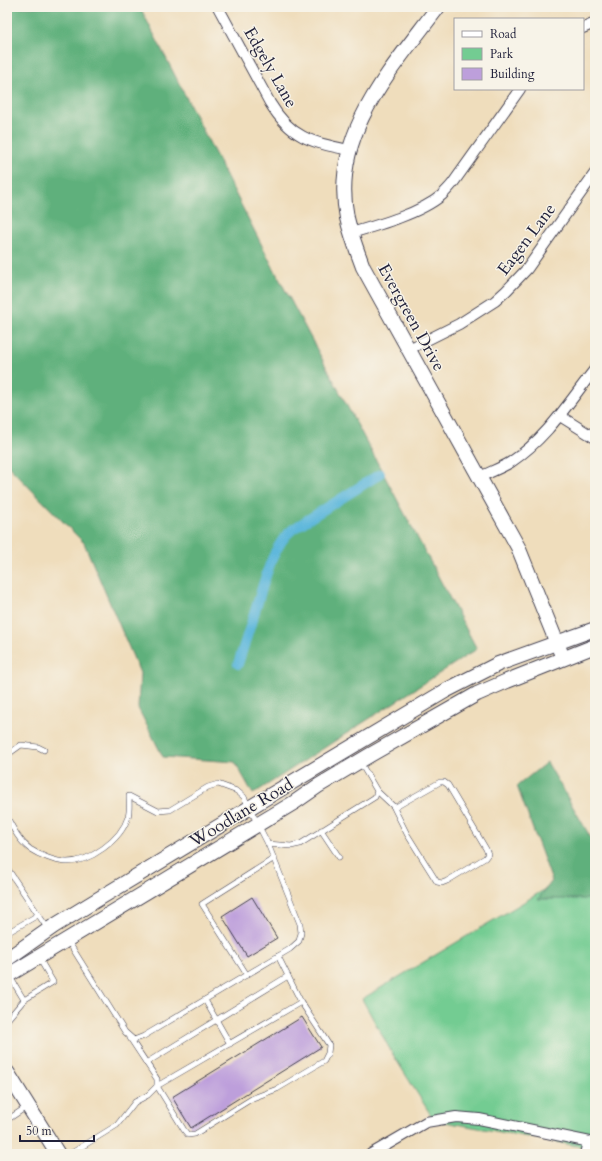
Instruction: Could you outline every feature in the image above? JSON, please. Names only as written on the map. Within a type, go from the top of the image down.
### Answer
[{"type":"main road","name":"Evergreen Drive","points":[[438,7],[373,96],[356,130],[349,150],[345,182],[347,217],[363,267],[518,547],[563,658]]},
{"type":"main road","name":"Woodlane Road","points":[[7,959],[49,930],[423,704],[489,668],[595,629]]},
{"type":"main road","name":"Woodlane Road","points":[[8,975],[68,940],[360,761],[449,709],[498,685],[595,646]]},
{"type":"main road","points":[[7,1072],[58,1154]]},
{"type":"street","name":"Edgely Lane","points":[[218,7],[270,103],[286,124],[306,139],[349,150]]},
{"type":"street","points":[[584,28],[595,23]]},
{"type":"street","points":[[352,233],[408,213],[443,195],[453,184],[519,90]]},
{"type":"street","name":"Eagen Lane","points":[[409,349],[470,317],[495,301],[506,291],[527,269],[595,173]]},
{"type":"street","points":[[480,477],[510,463],[542,436],[560,416],[595,369]]},
{"type":"street","points":[[560,416],[595,438]]},
{"type":"street","points":[[371,1154],[426,1122],[456,1117],[479,1120],[592,1142],[586,1154]]},
{"type":"lane","points":[[7,755],[21,745],[38,747],[44,750]]},
{"type":"lane","points":[[360,761],[377,791],[393,806],[407,834],[437,882],[442,883],[447,881],[485,858],[488,854],[448,785],[444,782],[440,782],[396,806],[393,806]]},
{"type":"lane","points":[[7,817],[18,837],[29,848],[41,856],[67,862],[94,854],[108,846],[119,835],[129,816],[129,796],[158,810],[170,810],[208,787],[218,784],[237,791],[244,797],[248,809],[268,844],[298,917],[301,934],[299,941],[290,949],[144,1036],[134,1040],[128,1035]]},
{"type":"lane","points":[[268,844],[291,846],[300,844],[375,796],[377,791]]},
{"type":"lane","points":[[321,830],[339,857]]},
{"type":"lane","points":[[247,975],[202,904],[273,859]]},
{"type":"lane","points":[[7,868],[49,930]]},
{"type":"lane","points":[[7,933],[38,915]]},
{"type":"lane","points":[[68,940],[125,1032],[157,1079],[157,1086],[188,1135],[195,1134],[253,1098],[277,1089],[324,1061],[328,1053],[329,1045],[301,1002],[278,956]]},
{"type":"lane","points":[[7,1020],[24,1000],[53,982],[39,957]]},
{"type":"lane","points":[[8,975],[24,1000]]},
{"type":"lane","points":[[146,1063],[288,976]]},
{"type":"lane","points":[[205,1000],[230,1044]]},
{"type":"lane","points":[[70,1154],[116,1125],[135,1102],[148,1095],[157,1086],[301,1002]]},
{"type":"lane","points":[[7,1120],[28,1106]]},
{"type":"lane","points":[[7,1148],[11,1154]]},
{"type":"green space","points":[[7,7],[140,7],[274,269],[477,649],[253,794],[235,762],[163,757],[138,708],[140,673],[84,543],[7,465]]},
{"type":"green space","points":[[547,762],[595,845],[595,908],[590,899],[538,899],[552,881],[517,786]]},
{"type":"green space","points":[[594,860],[595,1149],[434,1120],[392,1053],[362,999]]},
{"type":"building","points":[[252,897],[277,938],[247,956],[222,916]]},
{"type":"building","points":[[302,1017],[321,1047],[191,1128],[172,1097]]},
{"type":"waterway","points":[[238,664],[266,576],[279,545],[293,529],[380,474]]}]
